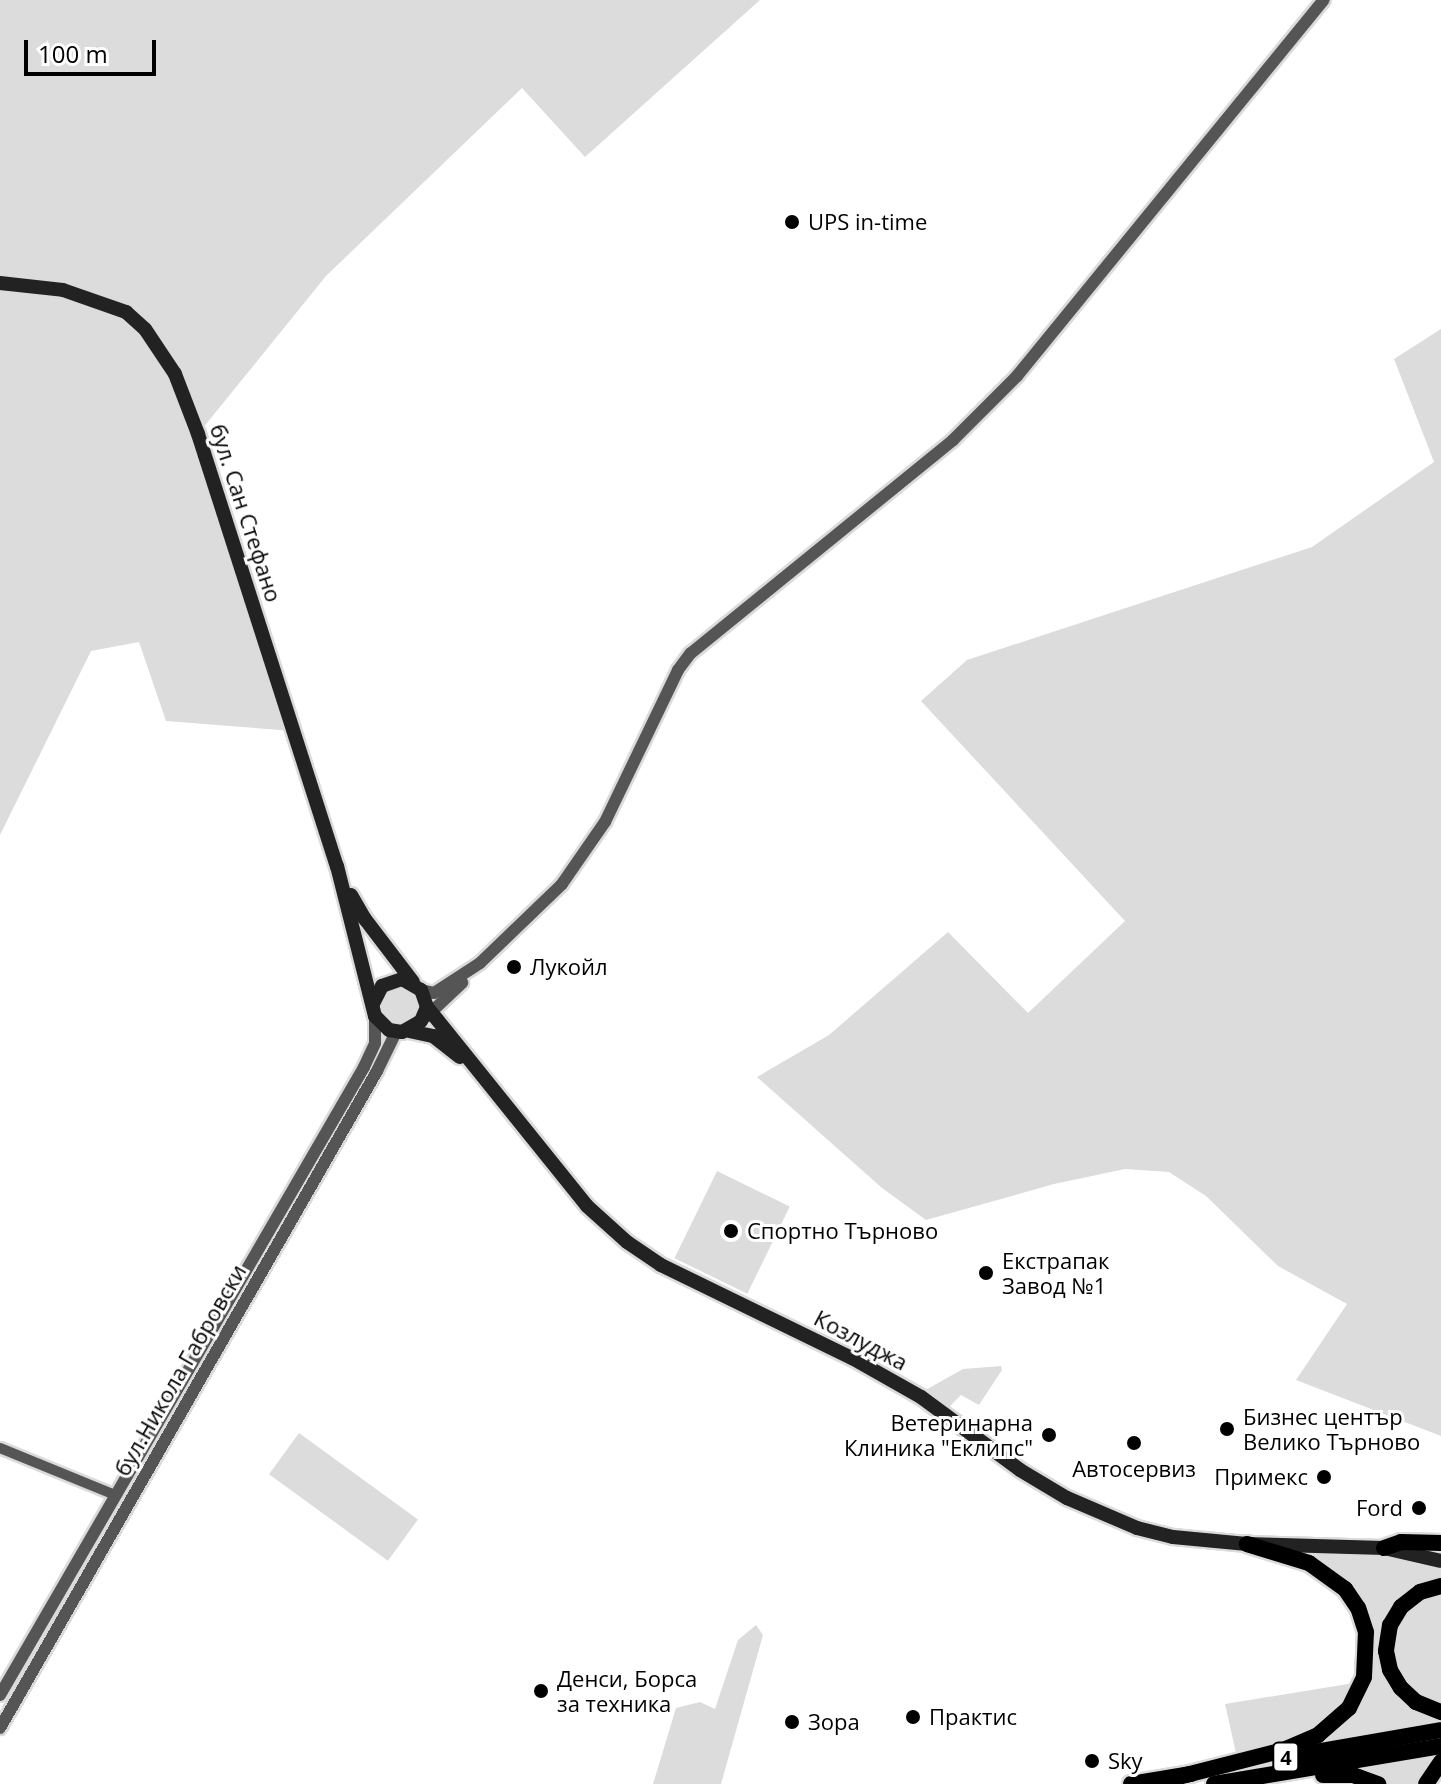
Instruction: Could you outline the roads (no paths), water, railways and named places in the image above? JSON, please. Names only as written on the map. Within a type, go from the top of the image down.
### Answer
[{"type":"main road","name":"бул. Сан Стефано","points":[[0,283],[63,290],[96,299],[126,312],[161,350],[198,434],[337,866],[374,1010]]},
{"type":"main road","name":"бул. Сан Стефано","points":[[337,866],[359,910],[418,987]]},
{"type":"main road","points":[[402,979],[418,987],[426,1014],[402,1032],[382,1026],[374,1010],[377,991],[388,982],[402,979]]},
{"type":"main road","name":"Козлуджа","points":[[426,1014],[500,1098],[587,1206],[611,1230],[661,1265],[906,1389],[1020,1470],[1089,1509],[1157,1534],[1247,1544],[1384,1548]]},
{"type":"main road","name":"Козлуджа","points":[[402,1032],[433,1036],[448,1044],[500,1098]]},
{"type":"main road","points":[[1384,1548],[1401,1542],[1440,1552]]},
{"type":"main road","points":[[1182,1776],[1283,1750],[1318,1735],[1349,1708],[1364,1677],[1368,1655],[1365,1625],[1345,1589],[1309,1563],[1247,1544]]},
{"type":"main road","points":[[1441,1586],[1420,1592],[1401,1607],[1390,1625],[1386,1651],[1390,1670],[1401,1688],[1416,1702],[1441,1712]]},
{"type":"main road","name":"4","points":[[1131,1784],[1441,1730]]},
{"type":"main road","name":"4","points":[[1214,1784],[1441,1746]]},
{"type":"main road","points":[[1426,1784],[1441,1762]]},
{"type":"main road","points":[[1234,1784],[1337,1773],[1378,1784]]},
{"type":"street","points":[[426,1014],[540,908],[588,851],[678,670],[691,653],[953,440],[1017,376],[1324,0]]},
{"type":"street","points":[[418,987],[434,993],[480,963]]},
{"type":"street","name":"бул.Никола Габровски","points":[[0,1695],[364,1067],[375,1043],[374,1010]]},
{"type":"street","name":"бул.Никола Габровски","points":[[0,1728],[402,1032]]},
{"type":"street","points":[[0,1448],[115,1495]]},
{"type":"place","name":"UPS in-time","points":[[792,222]]},
{"type":"place","name":"Лукойл","points":[[514,967]]},
{"type":"place","name":"Спортно Търново","points":[[731,1231]]},
{"type":"place","name":"Екстрапак Завод №1","points":[[986,1273]]},
{"type":"place","name":"Бизнес център Велико Търново","points":[[1227,1429]]},
{"type":"place","name":"Ветеринарна Клиника \"Еклипс\"","points":[[1049,1435]]},
{"type":"place","name":"Автосервиз","points":[[1134,1443]]},
{"type":"place","name":"Примекс","points":[[1324,1477]]},
{"type":"place","name":"Ford","points":[[1419,1508]]},
{"type":"place","name":"Денси, Борса за техника","points":[[541,1691]]},
{"type":"place","name":"Практис","points":[[913,1717]]},
{"type":"place","name":"Зора","points":[[792,1722]]},
{"type":"place","name":"Sky","points":[[1092,1761]]}]
